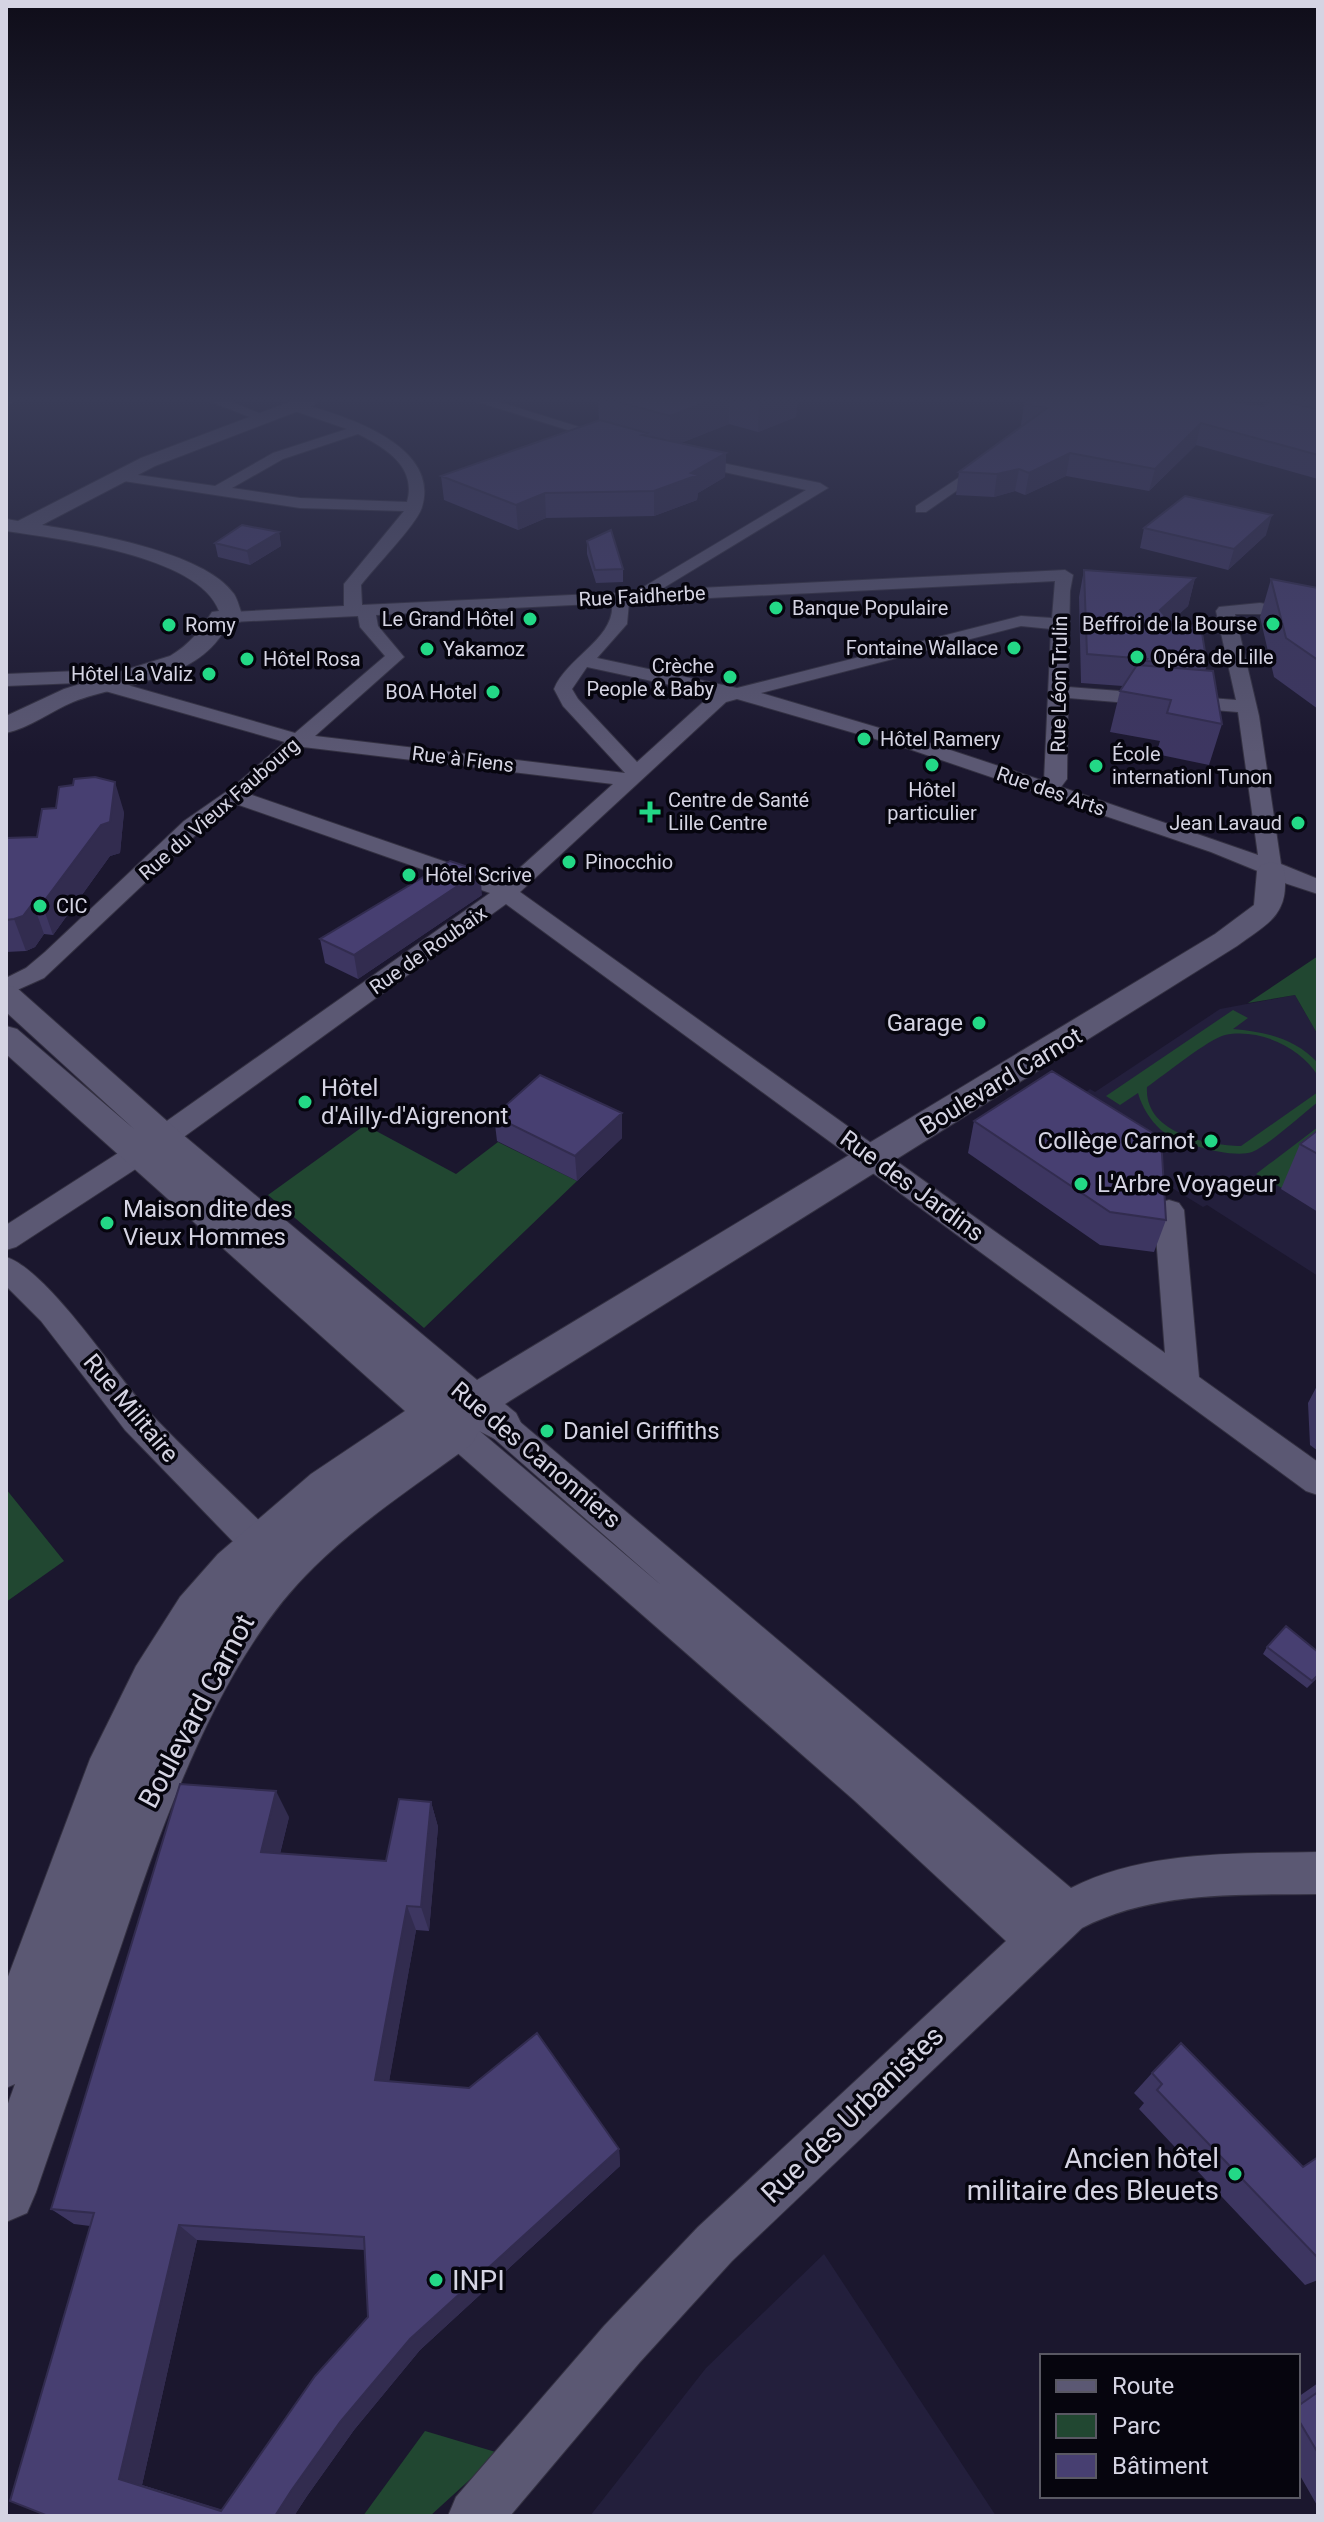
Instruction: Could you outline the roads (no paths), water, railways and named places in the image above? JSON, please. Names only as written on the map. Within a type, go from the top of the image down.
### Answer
[{"type":"street","points":[[360,610],[351,587],[354,580],[403,519]]},
{"type":"street","points":[[631,776],[570,702],[563,689],[570,673],[586,661],[622,617],[629,597],[766,519]]},
{"type":"street","points":[[6,726],[63,698],[160,668],[199,648],[226,617],[229,600],[216,584],[196,571],[172,562],[14,526]]},
{"type":"street","name":"Rue Faidherbe","points":[[226,617],[1065,575]]},
{"type":"street","name":"Rue Léon Trulin","points":[[1048,790],[1057,779],[1061,591],[1065,575]]},
{"type":"street","name":"Boulevard Carnot","points":[[6,2192],[146,1798],[220,1655],[255,1602],[297,1554],[466,1418],[875,1158],[1113,1012],[1265,911],[1271,901],[1271,871],[1247,707],[1225,611],[1267,607],[1318,618]]},
{"type":"street","name":"Rue du Vieux Faubourg","points":[[6,988],[35,973],[54,957],[192,826],[233,796],[395,657],[369,627],[360,610]]},
{"type":"street","points":[[733,692],[1021,621],[1060,624]]},
{"type":"street","name":"Rue des Arts","points":[[586,661],[733,692],[902,740],[1210,844],[1271,871],[1318,887]]},
{"type":"street","name":"Rue à Fiens","points":[[6,680],[75,676],[299,740],[631,776]]},
{"type":"street","name":"Rue de Roubaix","points":[[6,1239],[152,1145],[506,893],[719,698],[733,692]]},
{"type":"street","points":[[1059,692],[1247,707]]},
{"type":"street","name":"Rue des Jardins","points":[[233,796],[492,884],[1318,1481]]},
{"type":"street","name":"Rue des Canonniers","points":[[6,995],[152,1145]]},
{"type":"street","name":"Rue des Canonniers","points":[[6,1036],[152,1145],[1052,1928]]},
{"type":"street","points":[[1169,1210],[1183,1382]]},
{"type":"street","name":"Rue Militaire","points":[[6,1268],[52,1313],[137,1421],[259,1544]]},
{"type":"street","name":"Boulevard Carnot","points":[[6,2059],[115,1759],[147,1693],[196,1612],[259,1544],[326,1487],[466,1418]]},
{"type":"street","name":"Rue des Urbanistes","points":[[475,2516],[592,2377],[712,2247],[845,2118],[1052,1928],[1099,1897],[1160,1883],[1318,1873]]},
{"type":"place","name":"Banque Populaire","points":[[776,608]]},
{"type":"place","name":"Le Grand Hôtel","points":[[530,619]]},
{"type":"place","name":"Beffroi de la Bourse","points":[[1273,624]]},
{"type":"place","name":"Romy","points":[[169,625]]},
{"type":"place","name":"Fontaine Wallace","points":[[1014,648]]},
{"type":"place","name":"Yakamoz","points":[[427,649]]},
{"type":"place","name":"Opéra de Lille","points":[[1137,657]]},
{"type":"place","name":"Hôtel Rosa","points":[[247,659]]},
{"type":"place","name":"Hôtel La Valiz","points":[[209,674]]},
{"type":"place","name":"Crèche People & Baby","points":[[730,677]]},
{"type":"place","name":"BOA Hotel","points":[[493,692]]},
{"type":"place","name":"Hôtel Ramery","points":[[864,739]]},
{"type":"place","name":"Hôtel particulier","points":[[932,765]]},
{"type":"place","name":"École internationl Tunon","points":[[1096,766]]},
{"type":"place","name":"Centre de Santé Lille Centre","points":[[650,812]]},
{"type":"place","name":"Jean Lavaud","points":[[1298,823]]},
{"type":"place","name":"Pinocchio","points":[[569,862]]},
{"type":"place","name":"Hôtel Scrive","points":[[409,875]]},
{"type":"place","name":"CIC","points":[[40,906]]},
{"type":"place","name":"Garage","points":[[979,1023]]},
{"type":"place","name":"Hôtel d'Ailly-d'Aigrenont","points":[[305,1102]]},
{"type":"place","name":"Collège Carnot","points":[[1211,1141]]},
{"type":"place","name":"L'Arbre Voyageur","points":[[1081,1184]]},
{"type":"place","name":"Maison dite des Vieux Hommes","points":[[107,1223]]},
{"type":"place","name":"Daniel Griffiths","points":[[547,1431]]},
{"type":"place","name":"Ancien hôtel militaire des Bleuets","points":[[1235,2174]]},
{"type":"place","name":"INPI","points":[[436,2280]]}]
